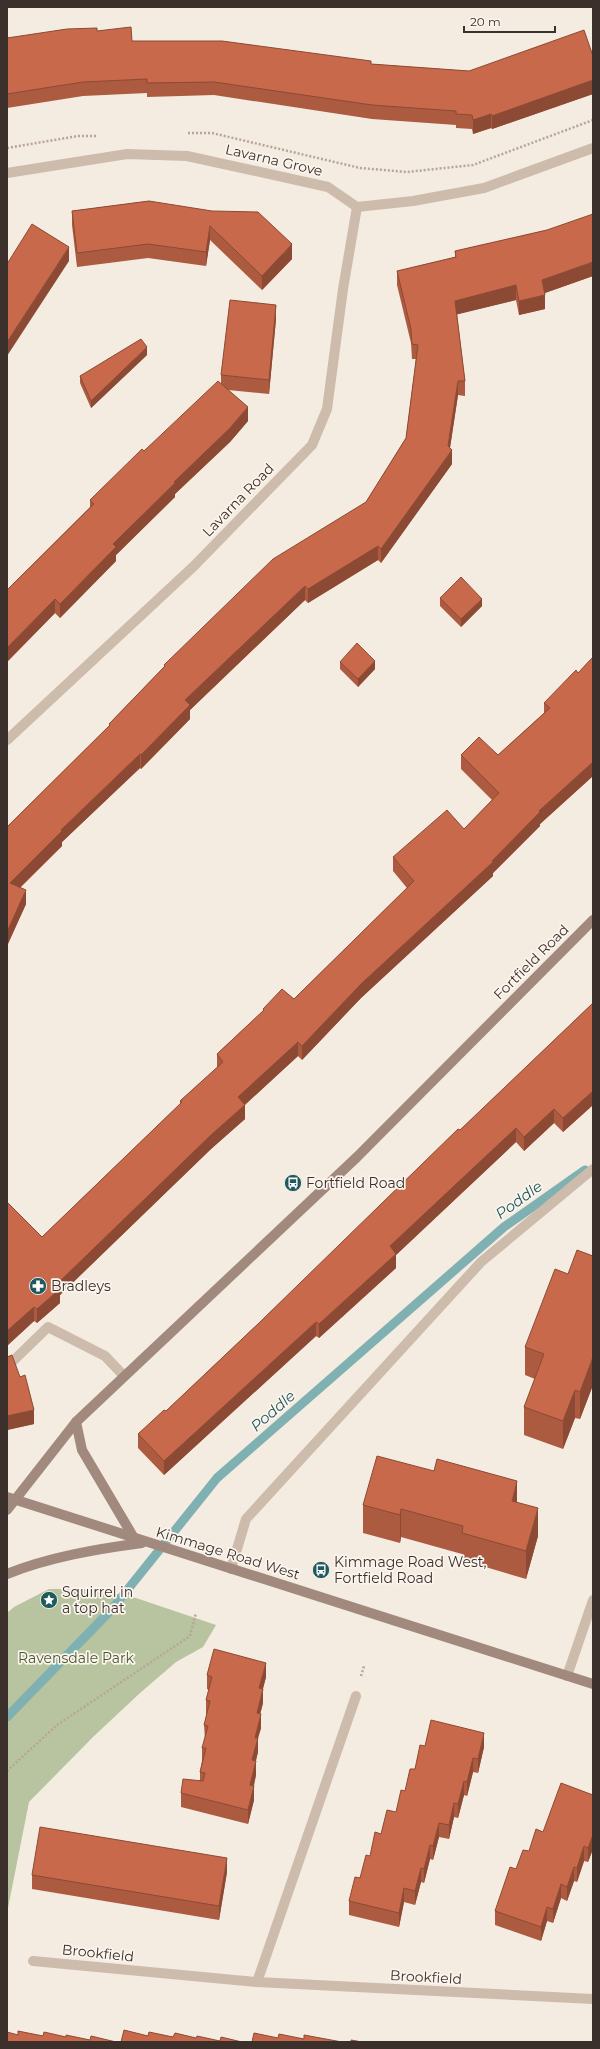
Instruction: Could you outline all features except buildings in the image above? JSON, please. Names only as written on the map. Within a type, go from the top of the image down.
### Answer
[{"type":"main road","name":"Fortfield Road","points":[[7,1510],[11,1499],[76,1422],[357,1157],[593,920]]},
{"type":"main road","points":[[76,1422],[82,1450],[134,1538]]},
{"type":"main road","name":"Kimmage Road West","points":[[11,1499],[593,1684]]},
{"type":"main road","points":[[7,1574],[29,1566],[107,1547],[146,1542]]},
{"type":"street","points":[[358,207],[413,201],[484,188],[593,148]]},
{"type":"street","name":"Lavarna Grove","points":[[7,172],[127,154],[187,156],[328,187],[358,207]]},
{"type":"street","name":"Lavarna Road","points":[[7,740],[194,566],[312,445],[327,410],[343,289],[358,207]]},
{"type":"street","points":[[231,1568],[246,1519],[480,1262],[593,1169]]},
{"type":"street","points":[[7,1365],[48,1327],[105,1356],[124,1376]]},
{"type":"street","points":[[567,1676],[593,1600]]},
{"type":"street","points":[[257,1982],[356,1696]]},
{"type":"street","name":"Brookfield","points":[[33,1961],[257,1982],[593,1999]]},
{"type":"path","points":[[180,133],[212,133],[360,168],[406,172],[473,165],[593,120]]},
{"type":"path","points":[[7,148],[78,136],[101,136]]},
{"type":"path","points":[[7,1771],[57,1725],[190,1636],[196,1613]]},
{"type":"green space","name":"Ravensdale Park","points":[[49,1589],[92,1589],[136,1598],[216,1625],[203,1647],[176,1662],[140,1693],[94,1736],[29,1802],[7,1913],[7,1613],[14,1607]]},
{"type":"waterway","name":"Poddle","points":[[7,1717],[112,1609],[217,1478],[504,1227],[585,1170]]},
{"type":"place","name":"Fortfield Road","points":[[293,1183]]},
{"type":"place","name":"Bradleys","points":[[38,1286]]},
{"type":"place","name":"Kimmage Road West, Fortfield Road","points":[[321,1570]]},
{"type":"place","name":"Squirrel in a top hat","points":[[49,1600]]}]
